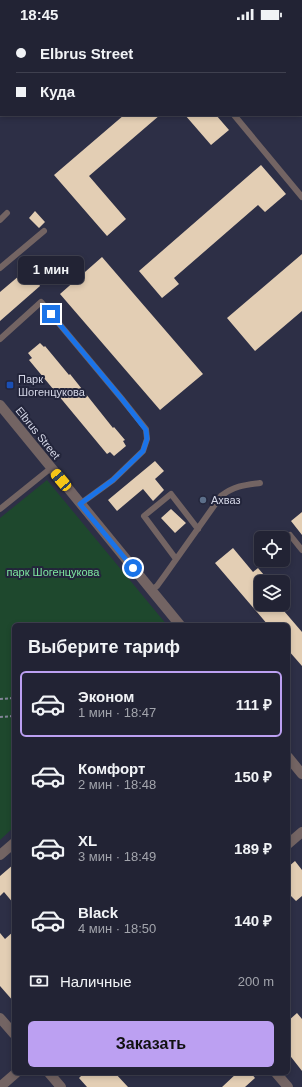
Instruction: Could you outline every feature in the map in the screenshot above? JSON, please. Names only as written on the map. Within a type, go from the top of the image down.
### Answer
[{"type":"street","name":"Elbrus Street","points":[[0,405],[178,623]]},
{"type":"street","points":[[290,759],[302,774]]},
{"type":"street","points":[[290,842],[302,832]]},
{"type":"street","points":[[0,854],[12,845]]},
{"type":"street","points":[[0,1018],[12,1032]]},
{"type":"street","points":[[0,1087],[14,1075]]},
{"type":"street","points":[[51,1075],[61,1087]]},
{"type":"street","points":[[278,1075],[288,1087]]},
{"type":"lane","points":[[235,116],[302,197]]},
{"type":"lane","points":[[0,220],[7,213]]},
{"type":"lane","points":[[0,268],[44,231]]},
{"type":"lane","points":[[0,339],[41,302],[146,430],[147,439],[143,451],[113,480],[80,504]]},
{"type":"lane","points":[[0,508],[51,468]]},
{"type":"lane","points":[[151,590],[157,586],[221,496],[229,489],[260,483]]},
{"type":"lane","points":[[176,559],[144,516],[171,494],[198,529]]},
{"type":"lane","points":[[290,535],[302,550]]},
{"type":"path","points":[[0,699],[12,698]]},
{"type":"path","points":[[0,718],[12,716]]},
{"type":"green space","name":"парк Шогенцукова","points":[[47,480],[165,623],[12,623],[12,829],[0,840],[0,518]]},
{"type":"building","points":[[123,116],[159,116],[89,176],[126,219],[107,236],[54,175]]},
{"type":"building","points":[[186,116],[217,116],[229,130],[211,145]]},
{"type":"building","points":[[261,165],[286,194],[265,212],[258,205],[174,278],[179,284],[162,298],[139,271]]},
{"type":"building","points":[[35,211],[45,222],[39,228],[29,218]]},
{"type":"building","points":[[302,254],[302,311],[255,351],[227,318]]},
{"type":"building","points":[[102,257],[203,374],[160,410],[60,294]]},
{"type":"building","points":[[31,267],[43,280],[39,284],[40,286],[0,321],[0,292]]},
{"type":"building","points":[[40,343],[44,347],[45,346],[69,375],[70,374],[113,428],[114,427],[125,440],[123,441],[126,446],[114,456],[110,452],[107,454],[29,360],[32,358],[28,353]]},
{"type":"building","points":[[155,461],[164,471],[155,479],[164,490],[153,501],[143,489],[117,511],[108,500]]},
{"type":"building","points":[[171,509],[186,523],[175,533],[161,518]]},
{"type":"building","points":[[302,512],[302,535],[291,521]]},
{"type":"building","points":[[233,548],[253,572],[258,568],[264,575],[254,575],[254,609],[215,563]]},
{"type":"building","points":[[256,611],[284,611],[302,632],[302,666],[290,652],[290,623],[266,623]]},
{"type":"building","points":[[295,861],[302,870],[302,896],[296,901],[290,895],[290,865]]},
{"type":"building","points":[[12,866],[12,902],[4,892],[0,896],[0,876]]},
{"type":"building","points":[[0,933],[5,939],[12,933],[12,1000],[0,986]]},
{"type":"building","points":[[297,1013],[302,1019],[302,1071],[290,1056],[290,1019]]},
{"type":"building","points":[[82,1075],[117,1075],[128,1087],[87,1087],[79,1078]]},
{"type":"building","points":[[235,1075],[253,1075],[255,1078],[245,1087],[222,1087]]},
{"type":"place","name":"Парк Шогенцукова","points":[[10,385]]},
{"type":"place","name":"Ахваз","points":[[203,500]]},
{"type":"route","points":[[51,314],[146,430],[147,439],[143,451],[113,480],[80,504],[133,568]]}]
